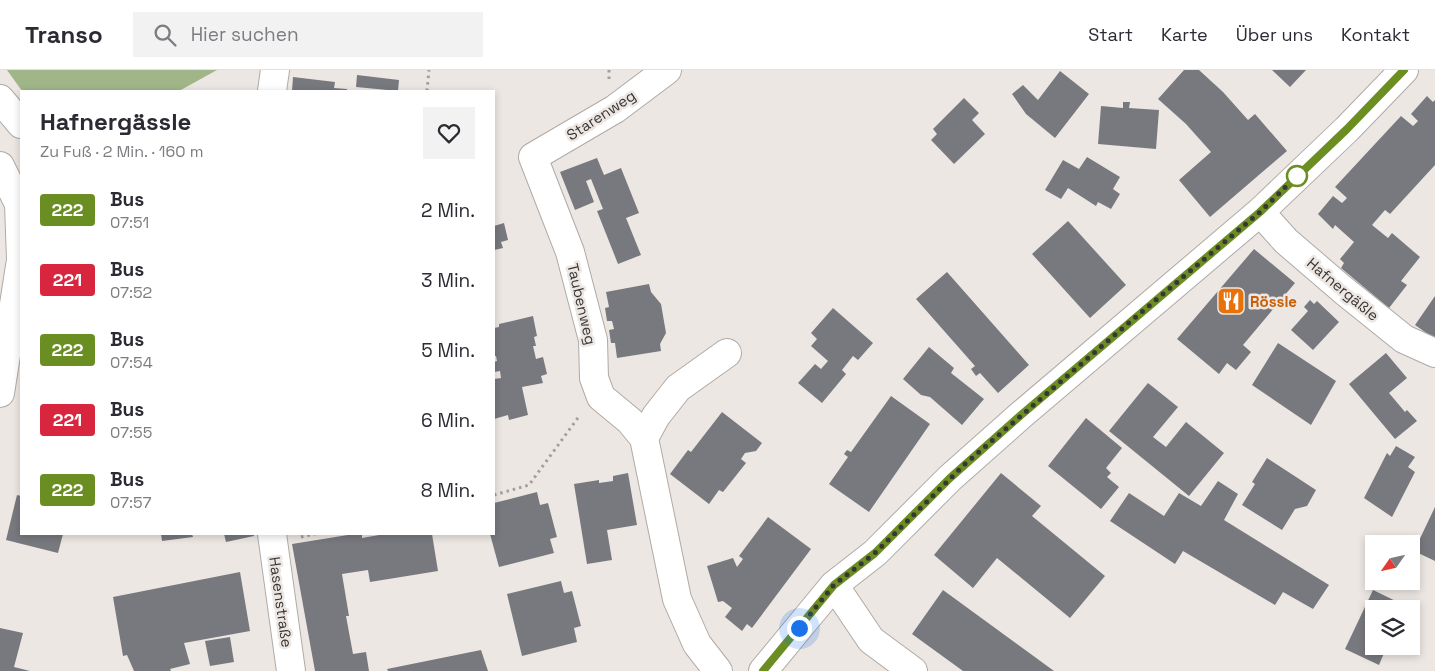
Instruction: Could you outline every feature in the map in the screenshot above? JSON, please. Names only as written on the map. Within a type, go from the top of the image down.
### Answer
[{"type":"street","points":[[272,90],[275,70]]},
{"type":"street","name":"Starenweg","points":[[533,157],[615,109],[668,70]]},
{"type":"street","points":[[763,671],[834,585],[875,553],[950,478],[1021,415],[1260,212],[1347,129],[1404,70]]},
{"type":"street","points":[[0,99],[20,123]]},
{"type":"street","name":"Taubenweg","points":[[533,157],[570,252],[593,340],[594,378],[601,397]]},
{"type":"street","points":[[0,166],[18,204],[20,241]]},
{"type":"street","name":"Hafnergäßle","points":[[1260,212],[1286,240],[1404,339],[1435,353]]},
{"type":"street","points":[[0,393],[20,266]]},
{"type":"street","points":[[644,438],[656,416],[678,388],[727,353]]},
{"type":"street","points":[[601,397],[630,421],[644,438],[677,599],[697,644],[718,671]]},
{"type":"street","name":"Hasenstraße","points":[[272,535],[291,671]]},
{"type":"street","points":[[834,585],[870,640],[912,671]]},
{"type":"path","points":[[427,90],[429,70]]},
{"type":"path","points":[[495,495],[529,485],[581,412],[601,397]]},
{"type":"green space","points":[[7,70],[217,70],[181,90],[21,90]]},
{"type":"building","points":[[1184,70],[1199,70],[1223,92],[1248,120],[1255,114],[1287,151],[1210,217],[1179,180],[1211,152],[1186,124],[1158,99]]},
{"type":"building","points":[[1272,70],[1306,70],[1290,87]]},
{"type":"building","points":[[1060,71],[1089,94],[1055,138],[1026,114],[1012,94],[1023,85],[1038,100]]},
{"type":"building","points":[[357,75],[399,80],[398,90],[356,87]]},
{"type":"building","points":[[293,77],[335,82],[334,88],[347,89],[347,90],[292,90]]},
{"type":"building","points":[[1427,96],[1433,102],[1435,100],[1435,165],[1390,214],[1385,210],[1372,225],[1388,238],[1392,233],[1420,257],[1401,281],[1407,285],[1389,308],[1341,268],[1344,263],[1340,259],[1354,242],[1335,225],[1333,229],[1318,214],[1333,196],[1342,203],[1347,198],[1335,187],[1401,116],[1413,126],[1418,121],[1411,114]]},
{"type":"building","points":[[964,98],[979,113],[972,120],[985,134],[954,164],[931,140],[937,134],[933,129]]},
{"type":"building","points":[[1123,102],[1130,102],[1129,108],[1159,110],[1156,149],[1098,144],[1101,106],[1123,108]]},
{"type":"building","points":[[1087,157],[1120,177],[1113,189],[1120,194],[1111,209],[1098,202],[1096,206],[1068,188],[1061,199],[1045,190],[1063,160],[1079,169]]},
{"type":"building","points":[[597,158],[604,175],[621,168],[639,213],[626,218],[641,255],[618,264],[597,211],[603,209],[591,179],[586,181],[594,202],[575,210],[560,172]]},
{"type":"building","points":[[1068,221],[1126,285],[1090,318],[1032,254]]},
{"type":"building","points":[[504,223],[508,240],[501,242],[503,248],[495,250],[495,226]]},
{"type":"building","points":[[1254,249],[1295,283],[1243,345],[1251,352],[1236,370],[1227,363],[1219,374],[1177,339]]},
{"type":"building","points":[[947,272],[1029,365],[998,393],[980,373],[976,376],[971,369],[975,366],[916,299]]},
{"type":"building","points":[[649,284],[651,292],[661,304],[666,333],[660,344],[661,351],[617,358],[615,343],[611,343],[609,330],[614,329],[612,321],[607,321],[605,308],[609,307],[606,292]]},
{"type":"building","points":[[1435,296],[1435,339],[1415,325]]},
{"type":"building","points":[[1310,300],[1314,304],[1317,301],[1339,322],[1313,350],[1291,330],[1308,311],[1304,307]]},
{"type":"building","points":[[833,308],[873,343],[858,360],[853,356],[842,370],[846,374],[822,403],[798,383],[815,364],[821,369],[828,361],[811,346],[817,339],[811,333]]},
{"type":"building","points":[[533,316],[537,336],[534,337],[536,346],[533,346],[536,359],[543,357],[547,374],[541,376],[543,383],[522,387],[528,415],[509,420],[508,415],[495,419],[495,379],[501,378],[500,371],[495,372],[495,362],[497,361],[495,356],[495,328],[499,327],[499,324]]},
{"type":"building","points":[[1278,343],[1336,381],[1311,425],[1252,385]]},
{"type":"building","points":[[929,347],[954,368],[951,373],[984,399],[962,425],[930,397],[921,395],[903,379]]},
{"type":"building","points":[[1386,353],[1407,378],[1389,393],[1405,412],[1407,410],[1417,421],[1395,439],[1349,384]]},
{"type":"building","points":[[1148,383],[1178,407],[1153,437],[1166,447],[1186,422],[1224,453],[1189,496],[1109,431]]},
{"type":"building","points":[[891,396],[930,424],[869,512],[829,484],[848,457],[844,454],[847,450],[851,452]]},
{"type":"building","points":[[722,412],[762,443],[756,451],[745,453],[741,459],[746,463],[723,492],[719,490],[709,504],[670,474],[688,450],[691,452]]},
{"type":"building","points":[[1086,418],[1122,448],[1106,468],[1111,473],[1107,477],[1119,487],[1101,509],[1048,466]]},
{"type":"building","points":[[1396,446],[1415,457],[1408,467],[1415,472],[1392,517],[1364,498],[1387,453],[1390,456]]},
{"type":"building","points":[[1267,458],[1316,490],[1307,506],[1295,509],[1282,530],[1242,505],[1255,484],[1252,482]]},
{"type":"building","points":[[628,473],[637,525],[607,530],[612,560],[587,564],[574,484],[599,480],[599,483],[613,481],[613,476]]},
{"type":"building","points":[[1001,473],[1041,506],[1032,516],[1105,576],[1070,618],[997,558],[973,588],[934,555]]},
{"type":"building","points":[[1218,481],[1238,494],[1224,520],[1329,585],[1313,609],[1283,592],[1275,605],[1183,551],[1175,564],[1110,521],[1129,493],[1164,516],[1179,493],[1201,506]]},
{"type":"building","points":[[537,492],[540,505],[548,503],[557,537],[550,539],[554,553],[499,567],[490,535],[495,535],[495,503]]},
{"type":"building","points":[[17,495],[20,496],[20,535],[63,535],[58,553],[6,540]]},
{"type":"building","points":[[1435,507],[1435,561],[1420,554],[1420,538]]},
{"type":"building","points":[[768,517],[811,549],[752,628],[747,624],[742,631],[725,617],[732,608],[723,601],[718,602],[707,566],[733,558],[737,567],[743,559],[739,556]]},
{"type":"building","points":[[161,535],[192,535],[193,537],[162,541]]},
{"type":"building","points":[[224,535],[254,535],[254,536],[226,542]]},
{"type":"building","points":[[348,535],[362,535],[362,538],[379,535],[432,535],[438,571],[370,582],[368,570],[342,574],[349,616],[346,616],[353,654],[366,652],[369,671],[315,671],[292,544]]},
{"type":"building","points":[[240,572],[250,631],[184,643],[190,664],[170,669],[171,671],[134,671],[127,655],[123,656],[113,597]]},
{"type":"building","points":[[561,581],[564,593],[572,591],[581,626],[574,628],[577,642],[522,656],[507,594]]},
{"type":"building","points":[[943,590],[1054,671],[963,671],[912,634]]},
{"type":"building","points":[[1373,590],[1394,600],[1368,600]]},
{"type":"building","points":[[1365,607],[1365,655],[1383,655],[1379,665],[1345,649]]},
{"type":"building","points":[[0,628],[23,633],[14,667],[30,671],[0,671]]},
{"type":"building","points":[[230,637],[234,662],[210,666],[205,641]]},
{"type":"building","points":[[481,650],[488,671],[388,671],[387,669]]},
{"type":"bus line","name":"222","points":[[763,671],[834,585],[875,553],[950,478],[1021,415],[1260,212],[1347,129],[1404,70]]},
{"type":"place","name":"Rössle","points":[[1231,301]]},
{"type":"route","points":[[799,628],[834,585],[875,553],[950,478],[1130,321],[1260,212],[1297,176]]}]
